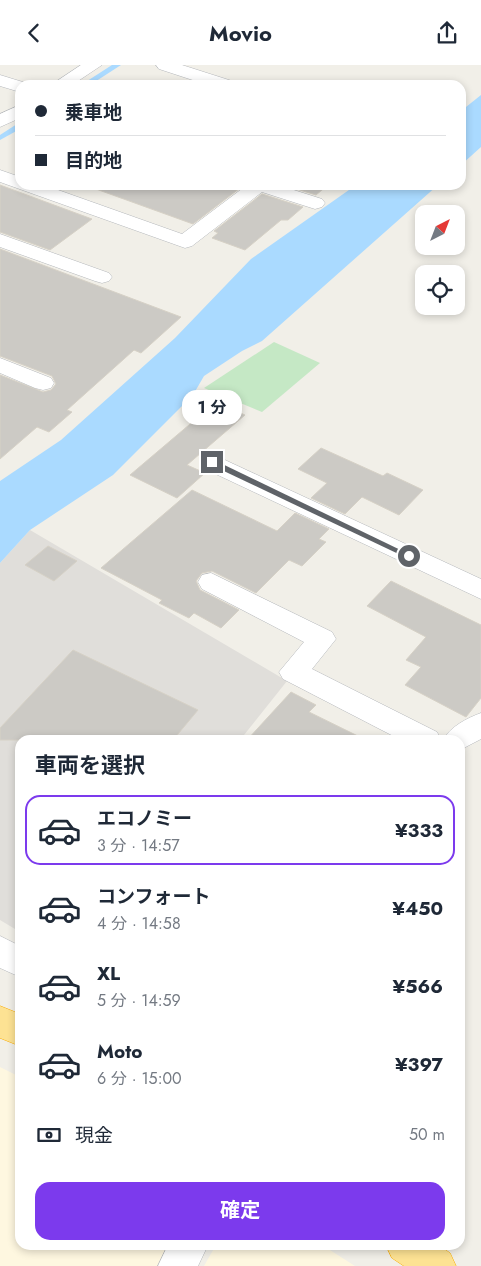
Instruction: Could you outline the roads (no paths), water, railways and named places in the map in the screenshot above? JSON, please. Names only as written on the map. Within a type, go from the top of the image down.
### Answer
[{"type":"highway","points":[[0,1021],[15,1028]]},
{"type":"highway","points":[[413,1250],[438,1266]]},
{"type":"street","points":[[68,80],[92,65]]},
{"type":"street","points":[[166,65],[211,80]]},
{"type":"street","points":[[0,80],[15,85]]},
{"type":"street","points":[[0,122],[15,113]]},
{"type":"street","points":[[0,176],[15,181]]},
{"type":"street","points":[[40,190],[185,242],[252,190]]},
{"type":"street","points":[[274,190],[315,203]]},
{"type":"street","points":[[0,240],[102,277]]},
{"type":"street","points":[[0,365],[43,383]]},
{"type":"street","points":[[212,462],[481,590]]},
{"type":"street","points":[[211,582],[322,639],[293,672],[417,735]]},
{"type":"street","points":[[464,735],[481,724]]},
{"type":"street","points":[[0,950],[15,960]]},
{"type":"street","points":[[177,1266],[186,1250]]},
{"type":"water","points":[[481,95],[481,147],[466,160],[466,107]]},
{"type":"water","points":[[349,190],[432,190],[262,341],[242,351],[204,376],[193,395],[113,475],[30,530],[0,563],[0,481],[61,440],[175,338],[251,259]]},
{"type":"waterway","points":[[93,80],[117,65]]},
{"type":"waterway","points":[[0,138],[15,129]]}]
